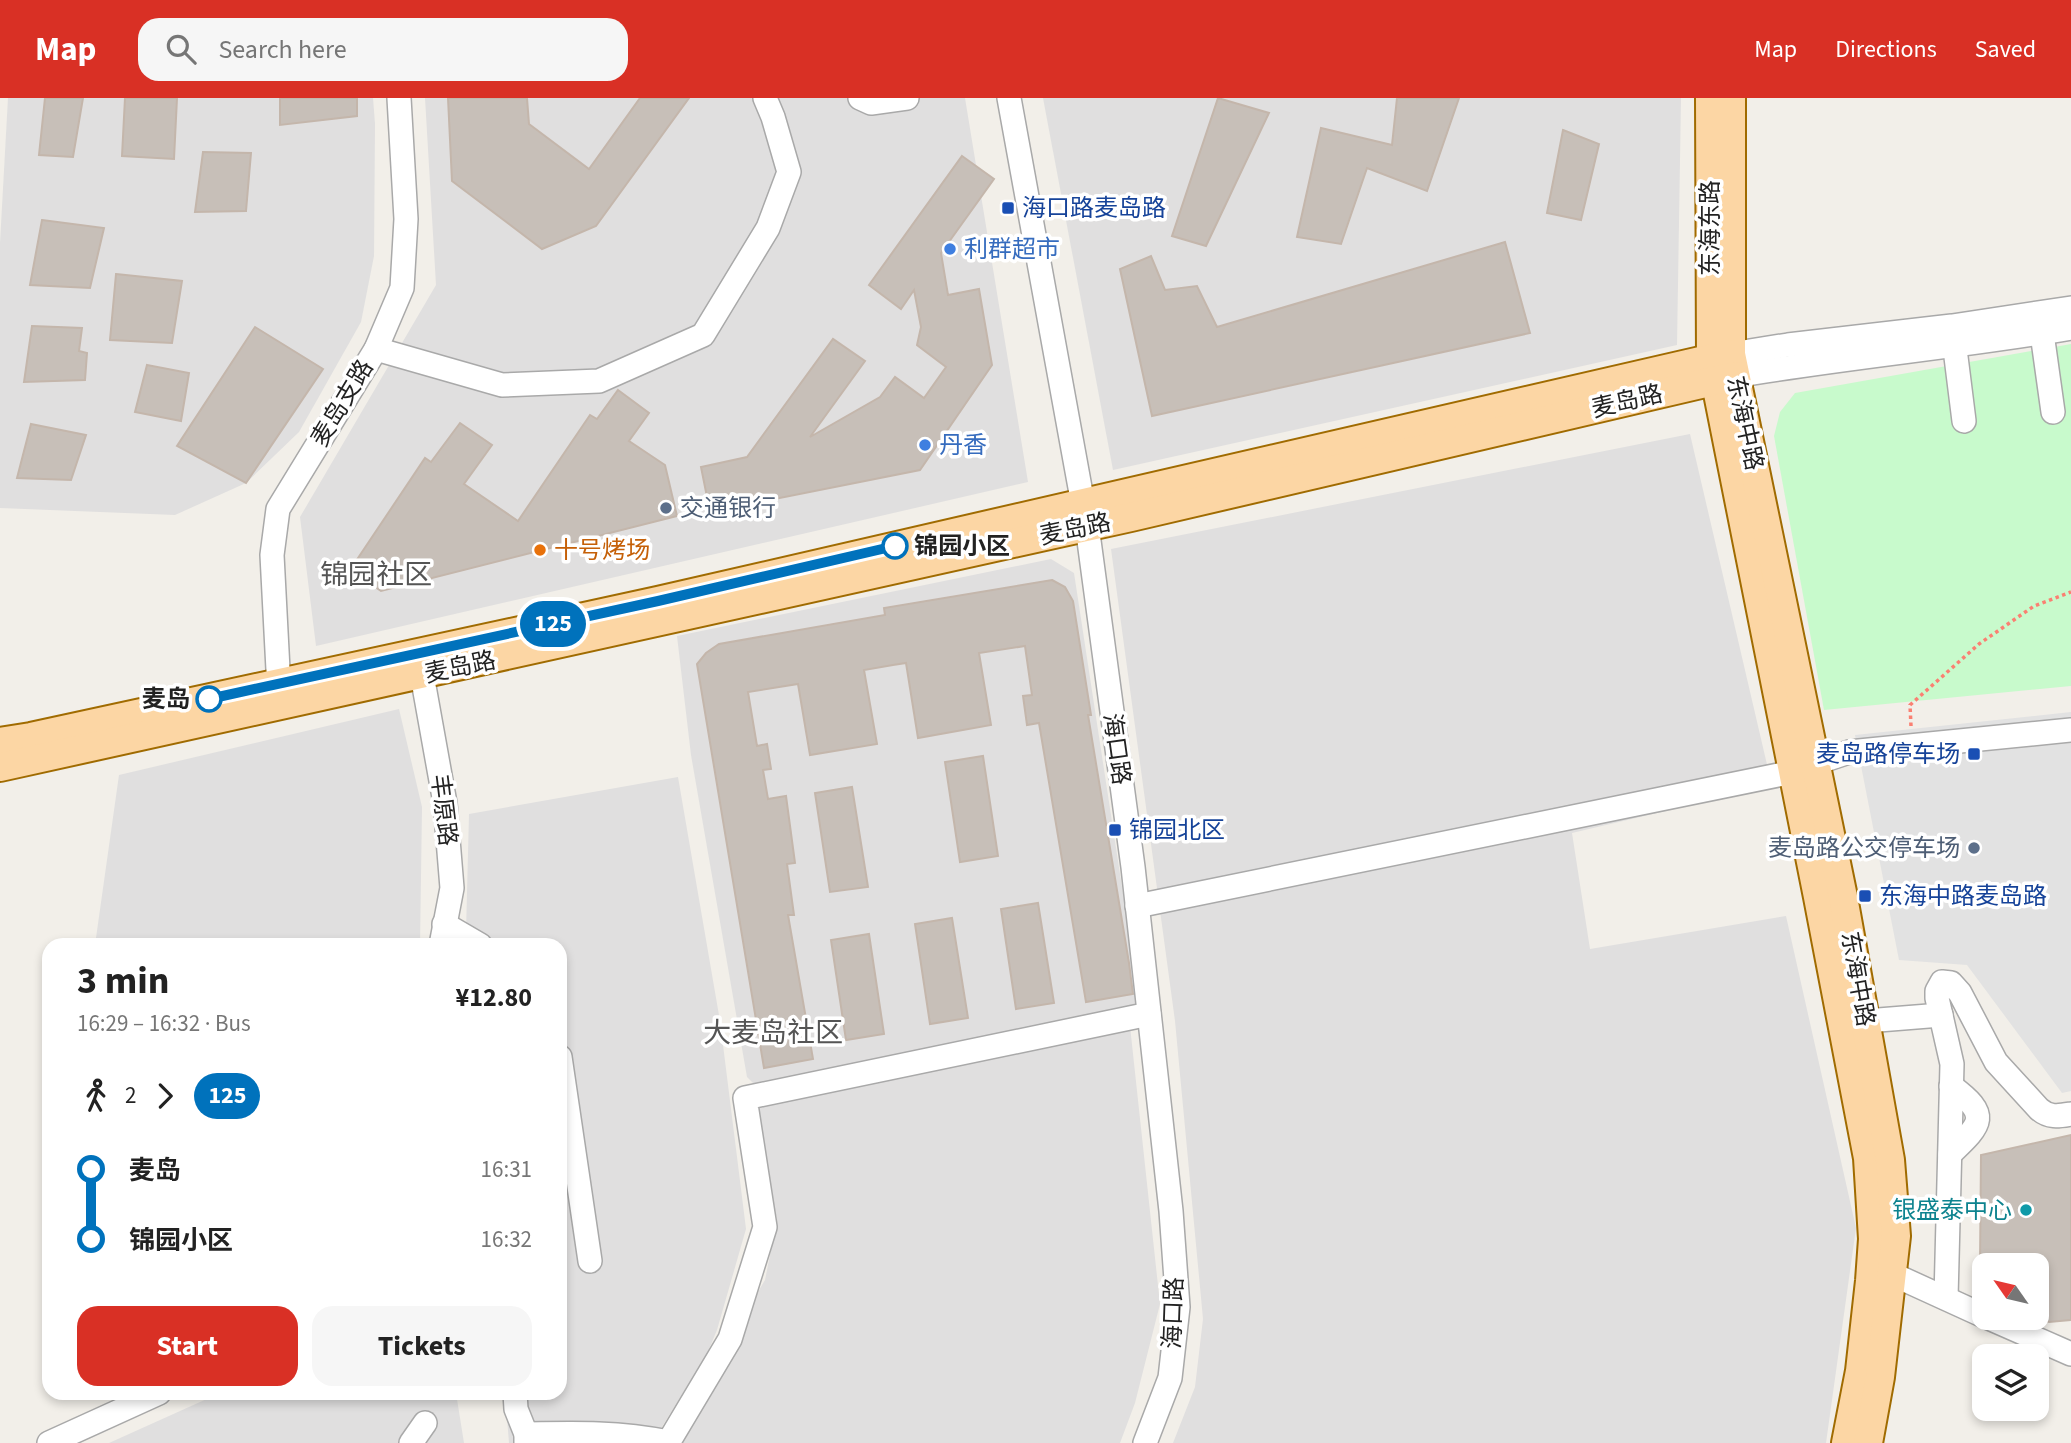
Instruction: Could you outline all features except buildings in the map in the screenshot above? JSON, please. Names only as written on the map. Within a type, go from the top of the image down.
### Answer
[{"type":"main road","name":"东海东路","points":[[1710,98],[1723,367]]},
{"type":"main road","name":"东海东路","points":[[1723,367],[1731,98]]},
{"type":"main road","name":"麦岛路","points":[[282,694],[422,675],[1084,515],[1723,367]]},
{"type":"main road","name":"东海中路","points":[[1723,367],[1805,768],[1866,1021],[1890,1160],[1896,1236],[1880,1377],[1868,1443]]},
{"type":"main road","name":"麦岛路","points":[[0,742],[18,756],[658,601],[1084,515]]},
{"type":"main road","points":[[0,726],[18,756],[0,783]]},
{"type":"main road","name":"东海中路","points":[[1805,768],[1868,1158],[1871,1260],[1860,1371],[1846,1443]]},
{"type":"street","name":"麦岛支路","points":[[282,694],[272,555],[278,509],[376,349],[402,288],[406,219],[400,98]]},
{"type":"street","points":[[376,349],[502,385],[516,385],[599,381],[703,335],[768,228],[789,172],[765,98]]},
{"type":"street","points":[[860,98],[871,103],[908,98]]},
{"type":"street","name":"海口路","points":[[1009,98],[1084,515],[1137,906],[1171,1210],[1178,1307],[1170,1378],[1145,1443]]},
{"type":"street","name":"麦岛路","points":[[1723,367],[1788,345],[1953,336],[2040,323],[2071,308]]},
{"type":"street","points":[[2040,323],[2053,412]]},
{"type":"street","name":"麦岛路","points":[[2040,323],[2071,328]]},
{"type":"street","points":[[1953,336],[1964,421]]},
{"type":"street","name":"丰原路","points":[[422,675],[445,803],[452,888],[443,935]]},
{"type":"street","points":[[1137,906],[1805,768],[1849,752],[2071,730]]},
{"type":"street","points":[[1946,1298],[1950,1154],[1971,1135],[1978,1124],[1978,1115],[1970,1100],[1951,1086],[1952,1064],[1937,991],[1939,985],[1947,981],[1960,993],[1996,1062],[2043,1113],[2053,1116],[2071,1114]]},
{"type":"street","points":[[515,1400],[526,1439],[602,1433],[634,1435],[668,1442],[730,1339],[765,1227],[745,1098],[1149,1014]]},
{"type":"street","points":[[1866,1021],[1941,1015]]},
{"type":"street","points":[[567,1105],[590,1261]]},
{"type":"street","points":[[1892,1274],[1972,1310]]},
{"type":"street","points":[[2017,1330],[2071,1354]]},
{"type":"street","points":[[49,1443],[144,1400]]},
{"type":"street","points":[[411,1443],[425,1423]]},
{"type":"path","points":[[1912,746],[1910,705],[1979,644],[2034,606],[2071,592]]},
{"type":"shaded area","points":[[8,98],[373,98],[374,256],[361,322],[299,432],[246,483],[175,515],[0,508],[0,243]]},
{"type":"shaded area","points":[[425,98],[965,98],[1028,482],[316,646],[300,517],[436,285]]},
{"type":"shaded area","points":[[1043,98],[1681,98],[1677,345],[1113,470]]},
{"type":"shaded area","points":[[1690,434],[1772,786],[1572,833],[1590,949],[1786,916],[1856,1228],[1826,1443],[1173,1443],[1195,1387],[1203,1319],[1175,1021],[1111,549]]},
{"type":"shaded area","points":[[1051,559],[1074,573],[1140,1005],[756,1086],[747,1077],[691,755],[677,636]]},
{"type":"shaded area","points":[[399,709],[422,807],[420,938],[96,938],[119,775]]},
{"type":"shaded area","name":"麦岛路公交停车场","points":[[2071,712],[2071,1091],[2062,1093],[1967,965],[1899,960],[1855,735]]},
{"type":"shaded area","points":[[678,777],[720,1021],[746,1229],[717,1330],[707,1354],[652,1443],[509,1443],[506,1400],[567,1400],[567,938],[464,938],[469,814]]},
{"type":"shaded area","points":[[1130,1026],[1160,1304],[1135,1403],[1120,1443],[668,1443],[765,1280],[777,1220],[755,1103]]},
{"type":"shaded area","points":[[204,1400],[457,1400],[464,1443],[109,1443]]},
{"type":"green space","points":[[2071,344],[2071,686],[1824,710],[1774,436],[1780,412],[1795,393]]},
{"type":"bus line","name":"125","points":[[209,699],[895,546]]},
{"type":"place","name":"海口路麦岛路","points":[[1008,208]]},
{"type":"place","name":"利群超市","points":[[950,249]]},
{"type":"place","name":"丹香","points":[[925,445]]},
{"type":"place","name":"交通银行","points":[[666,508]]},
{"type":"place","name":"锦园小区","points":[[895,546]]},
{"type":"place","name":"十号烤场","points":[[540,550]]},
{"type":"place","name":"麦岛","points":[[209,699]]},
{"type":"place","name":"麦岛路停车场","points":[[1974,754]]},
{"type":"place","name":"锦园北区","points":[[1115,830]]},
{"type":"place","name":"麦岛路公交停车场","points":[[1974,848]]},
{"type":"place","name":"东海中路麦岛路","points":[[1865,896]]},
{"type":"place","name":"银盛泰中心","points":[[2026,1210]]},
{"type":"district","name":"锦园社区","points":[[376,574]]},
{"type":"district","name":"大麦岛社区","points":[[773,1032]]}]
